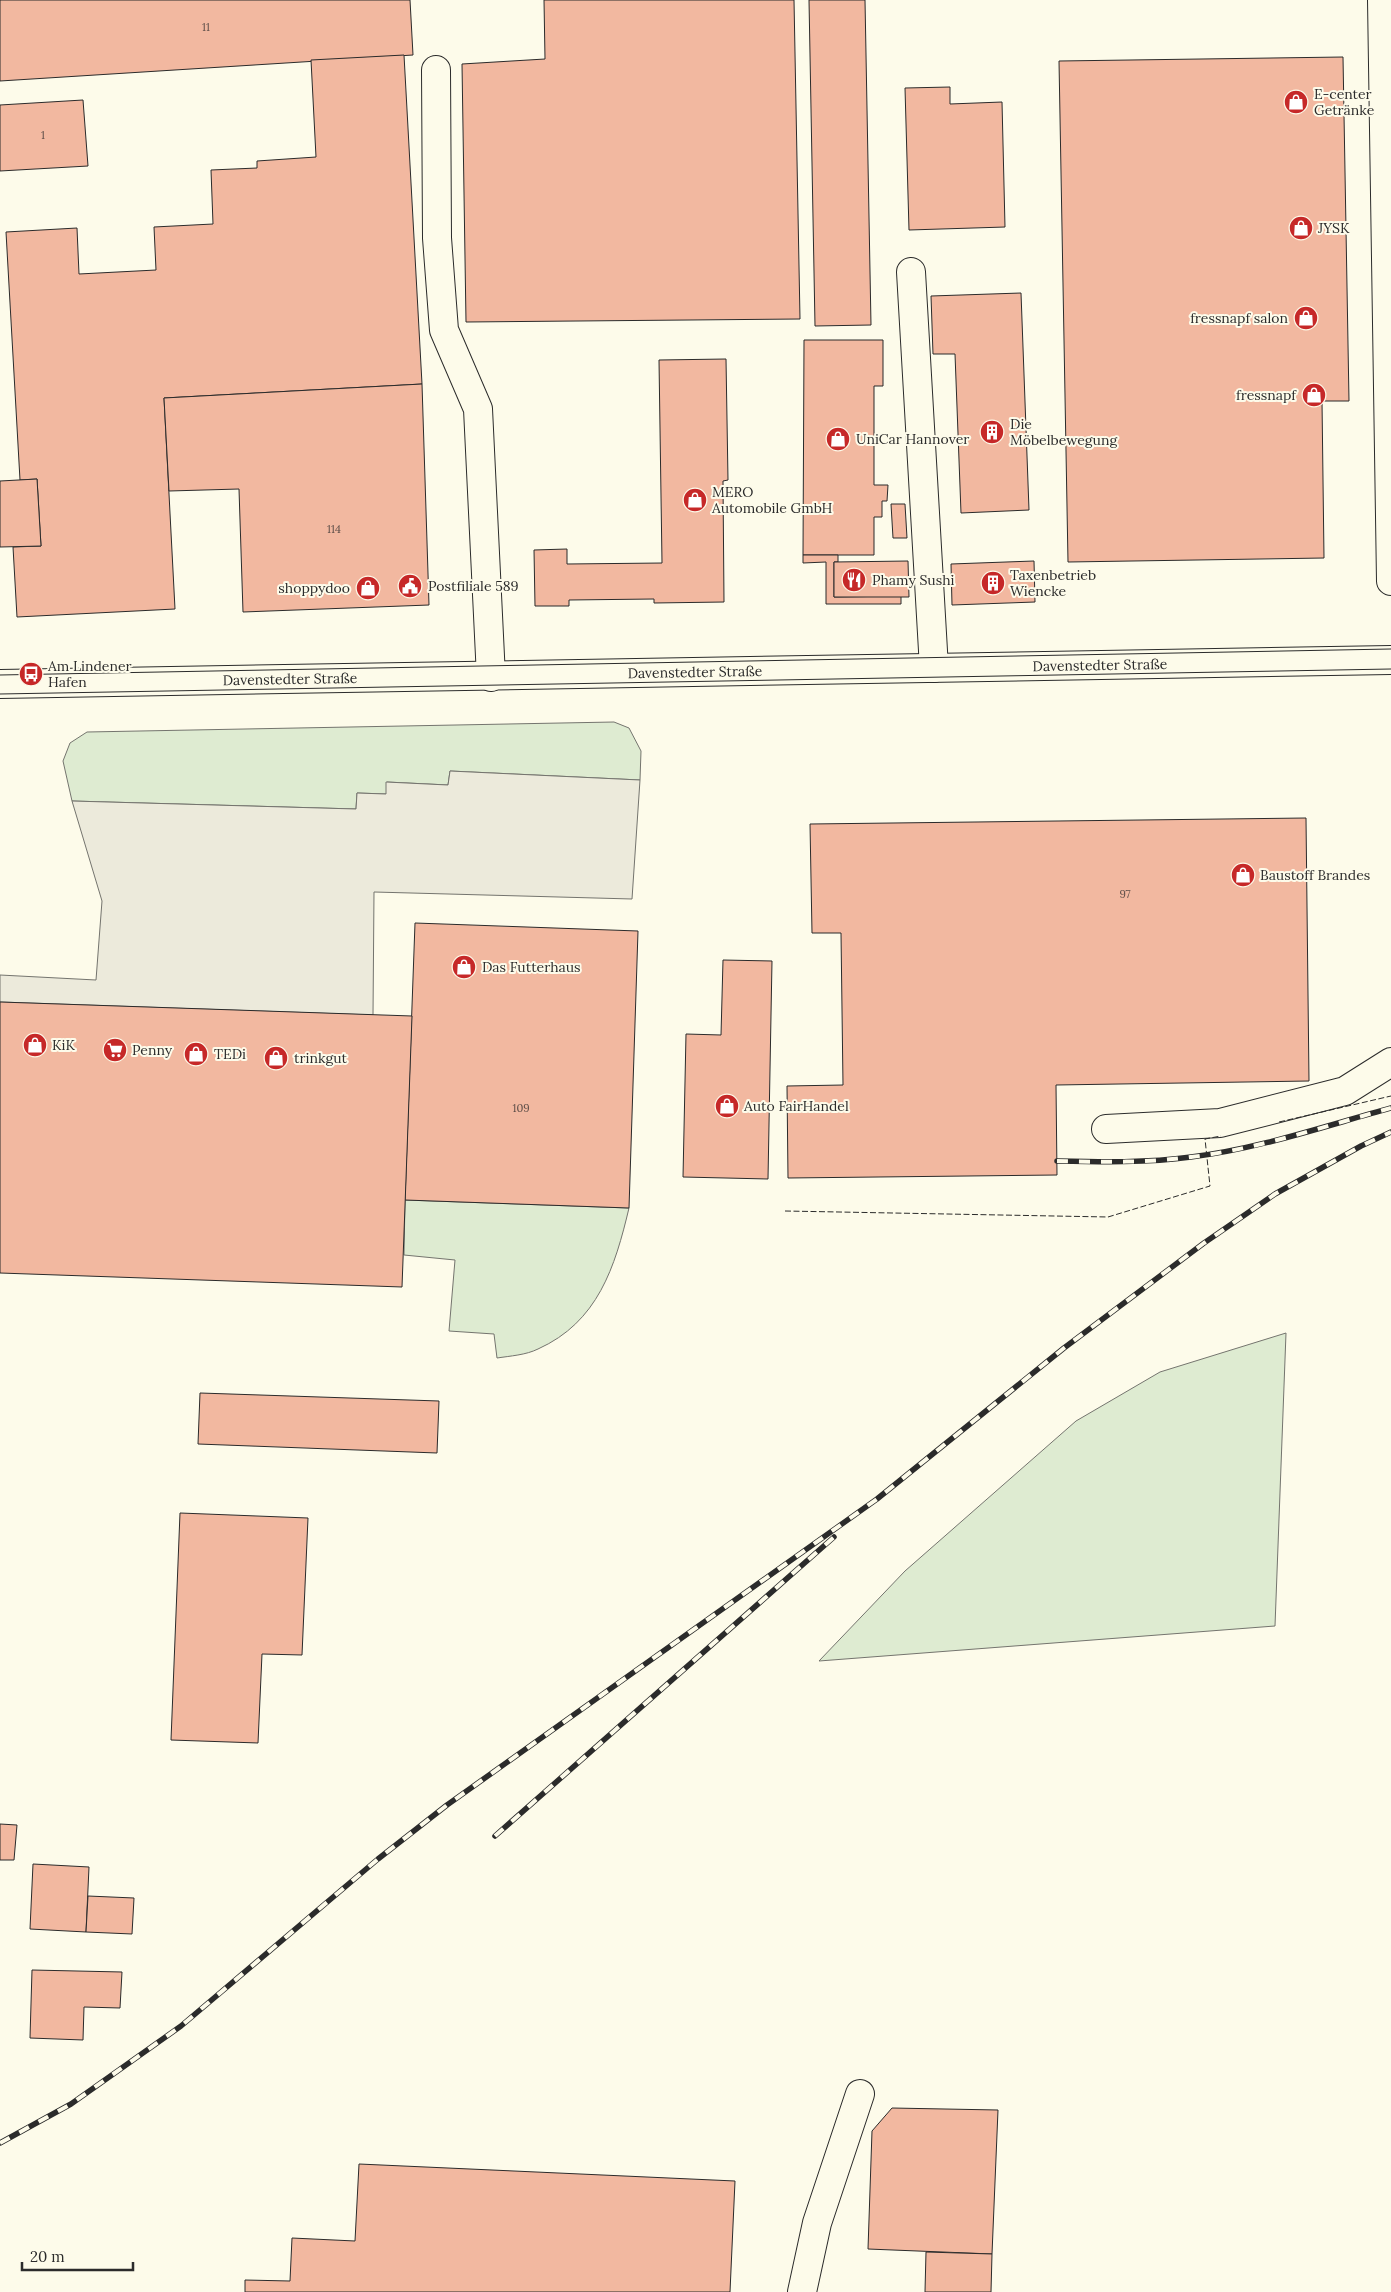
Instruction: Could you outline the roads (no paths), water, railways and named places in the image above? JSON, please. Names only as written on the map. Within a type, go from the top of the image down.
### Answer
[{"type":"street","points":[[1382,0],[1391,581]]},
{"type":"street","points":[[436,70],[437,238],[444,330],[478,409],[491,677]]},
{"type":"street","points":[[912,272],[934,668]]},
{"type":"street","name":"Davenstedter Straße","points":[[0,684],[1391,660]]},
{"type":"street","points":[[1106,1129],[1220,1122],[1345,1092],[1390,1065],[1391,1062]]},
{"type":"street","points":[[802,2292],[817,2223],[860,2094]]},
{"type":"tram line","points":[[0,675],[1391,649]]},
{"type":"tram line","points":[[0,694],[1391,669]]},
{"type":"railway","points":[[1057,1161],[1141,1161],[1174,1159],[1216,1153],[1291,1136],[1391,1108]]},
{"type":"railway","points":[[0,2143],[71,2104],[181,2026],[378,1859],[447,1805],[877,1499],[1064,1348],[1204,1243],[1275,1194],[1361,1146],[1391,1132]]},
{"type":"railway","points":[[495,1836],[834,1537]]},
{"type":"place","name":"E-center Getränke","points":[[1296,102]]},
{"type":"place","name":"JYSK","points":[[1301,228]]},
{"type":"place","name":"fressnapf salon","points":[[1306,318]]},
{"type":"place","name":"fressnapf","points":[[1314,395]]},
{"type":"place","name":"Die Möbelbewegung","points":[[992,432]]},
{"type":"place","name":"UniCar Hannover","points":[[838,439]]},
{"type":"place","name":"MERO Automobile GmbH","points":[[695,500]]},
{"type":"place","name":"Phamy Sushi","points":[[854,580]]},
{"type":"place","name":"Taxenbetrieb Wiencke","points":[[993,583]]},
{"type":"place","name":"Postfiliale 589","points":[[410,586]]},
{"type":"place","name":"shoppydoo","points":[[368,588]]},
{"type":"place","name":"Am Lindener Hafen","points":[[31,674]]},
{"type":"place","name":"Baustoff Brandes","points":[[1243,875]]},
{"type":"place","name":"Das Futterhaus","points":[[464,967]]},
{"type":"place","name":"KiK","points":[[35,1045]]},
{"type":"place","name":"Penny","points":[[115,1050]]},
{"type":"place","name":"TEDi","points":[[196,1054]]},
{"type":"place","name":"trinkgut","points":[[276,1058]]},
{"type":"place","name":"Auto FairHandel","points":[[727,1106]]}]
